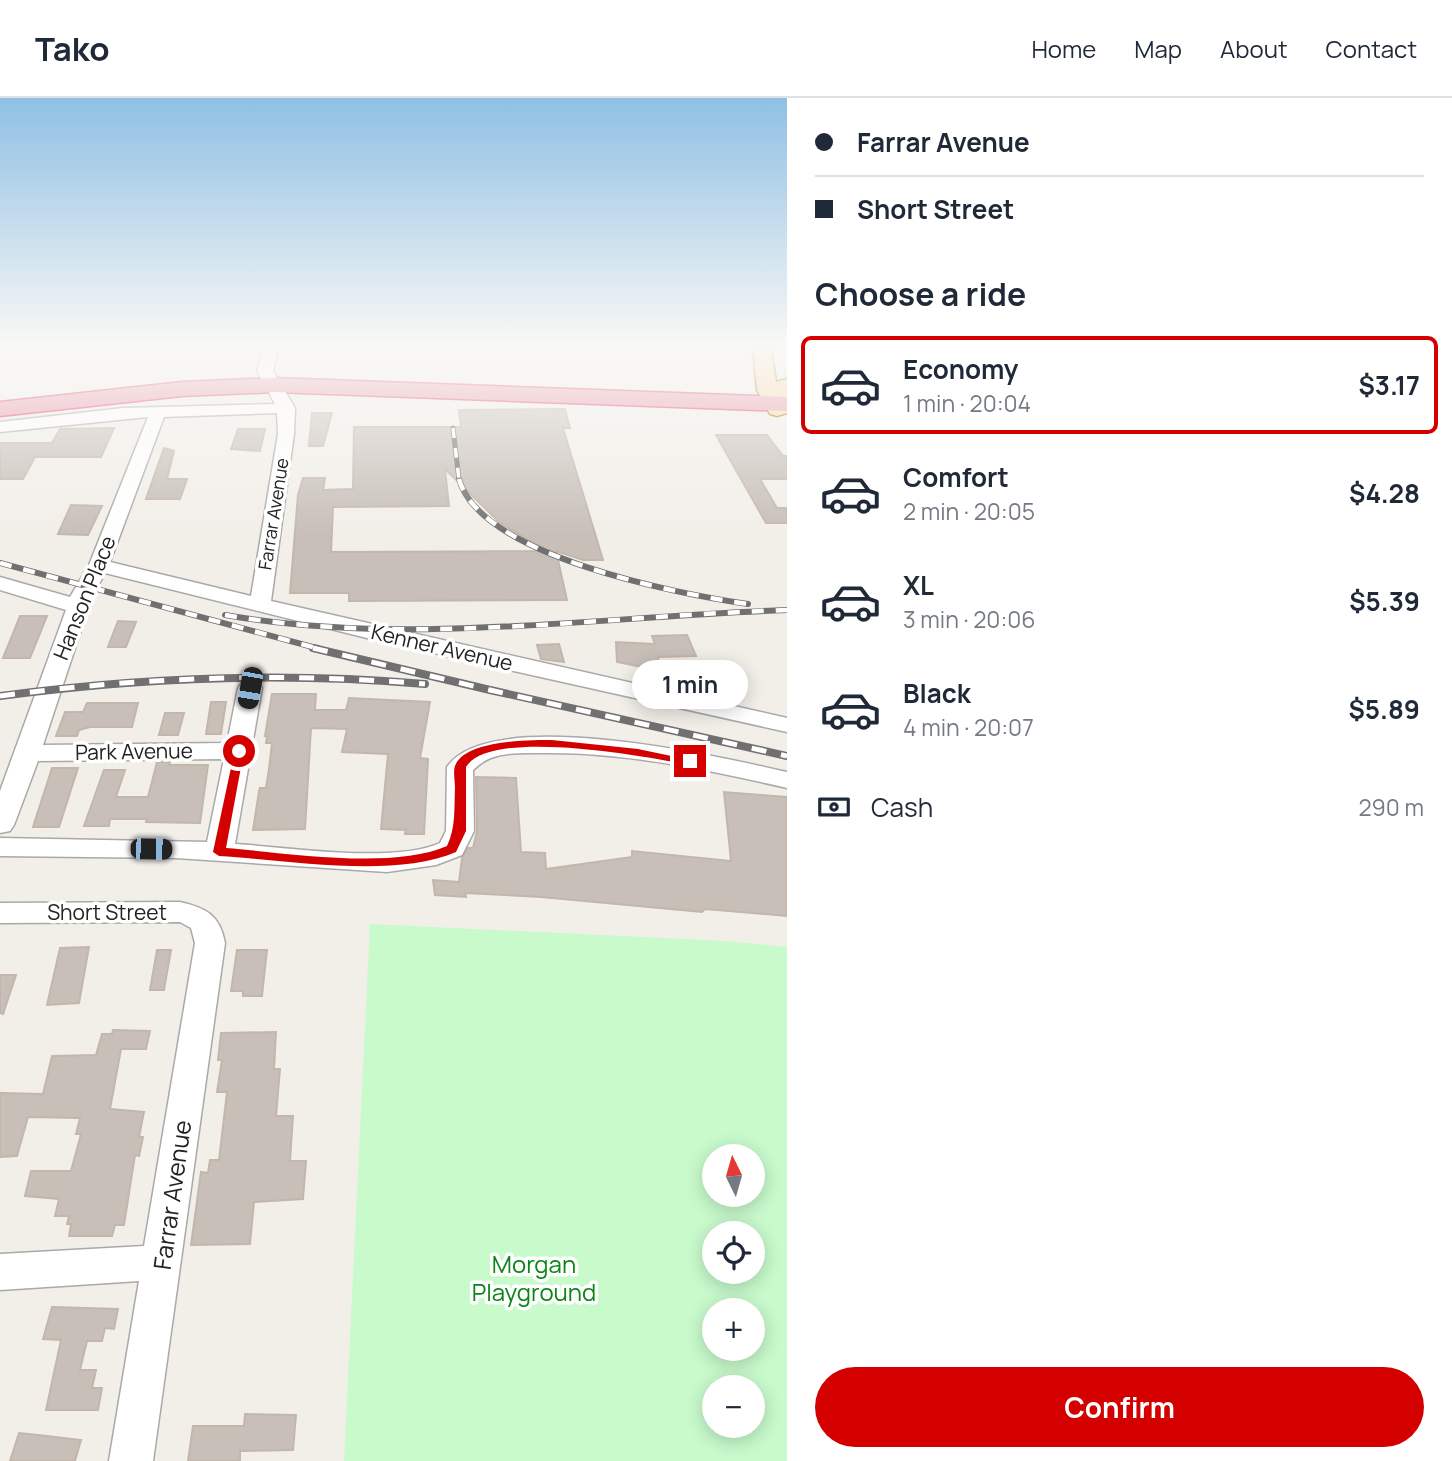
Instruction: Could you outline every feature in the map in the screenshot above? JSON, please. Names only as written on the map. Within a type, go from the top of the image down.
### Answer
[{"type":"highway","points":[[0,416],[41,409]]},
{"type":"street","points":[[0,427],[181,409]]},
{"type":"street","name":"Farrar Avenue","points":[[260,605],[286,434],[286,409]]},
{"type":"street","name":"Hanson Place","points":[[0,825],[28,753],[77,606],[99,565],[158,412]]},
{"type":"street","name":"Kenner Avenue","points":[[99,565],[260,605],[787,725]]},
{"type":"street","points":[[0,583],[77,606]]},
{"type":"street","points":[[219,852],[250,688]]},
{"type":"street","points":[[0,847],[219,852],[387,863],[436,856],[452,849],[460,831],[460,767],[465,760],[488,749],[517,744],[552,743],[638,752],[787,780]]},
{"type":"street","name":"Park Avenue","points":[[28,753],[239,751]]},
{"type":"street","name":"Short Street","points":[[0,913],[180,912],[197,915],[208,928]]},
{"type":"street","name":"Farrar Avenue","points":[[131,1461],[210,943],[208,928]]},
{"type":"street","points":[[0,1272],[163,1262]]},
{"type":"green space","name":"Morgan Playground","points":[[370,924],[726,941],[787,947],[787,1461],[344,1461]]},
{"type":"building","points":[[565,409],[570,428],[563,428],[603,560],[583,560],[556,551],[567,600],[349,601],[349,593],[290,593],[298,495],[303,478],[325,478],[323,490],[353,489],[354,427],[461,427],[459,410]],"holes":[[[445,469],[500,523],[547,551],[331,552],[333,507],[449,506]]]},
{"type":"building","points":[[312,413],[332,413],[323,446],[309,446]]},
{"type":"building","points":[[114,428],[101,457],[35,457],[23,479],[0,479],[0,443],[52,443],[60,429]]},
{"type":"building","points":[[238,429],[265,429],[260,451],[231,449]]},
{"type":"building","points":[[716,435],[767,435],[783,456],[787,456],[787,479],[760,479],[777,508],[787,508],[787,523],[766,523]]},
{"type":"building","points":[[164,448],[174,451],[167,479],[187,479],[180,499],[146,499]]},
{"type":"building","points":[[71,505],[102,506],[88,535],[58,534]]},
{"type":"building","points":[[20,616],[47,616],[30,658],[3,658]]},
{"type":"building","points":[[118,621],[136,622],[126,647],[108,647]]},
{"type":"building","points":[[687,635],[696,656],[658,657],[661,678],[643,678],[642,667],[617,662],[616,642],[655,644],[652,636]]},
{"type":"building","points":[[559,644],[564,662],[541,659],[537,645]]},
{"type":"building","points":[[692,673],[712,673],[717,690],[697,689]]},
{"type":"building","points":[[272,694],[316,694],[315,710],[346,710],[349,698],[430,702],[420,758],[428,759],[424,834],[405,834],[406,830],[381,829],[388,754],[342,752],[347,729],[311,728],[305,829],[253,830],[259,791],[260,788],[266,788],[269,769],[272,743],[266,743],[265,736]]},
{"type":"building","points":[[211,702],[226,702],[221,734],[206,734]]},
{"type":"building","points":[[87,703],[138,703],[132,727],[90,727],[79,730],[77,736],[56,736],[65,712],[83,712]]},
{"type":"building","points":[[165,713],[184,713],[178,735],[159,735]]},
{"type":"building","points":[[157,762],[170,762],[169,765],[208,765],[200,823],[110,819],[109,826],[84,826],[104,770],[125,770],[116,797],[148,797]]},
{"type":"building","points":[[52,768],[78,768],[59,827],[33,827]]},
{"type":"building","points":[[476,777],[516,778],[521,852],[545,853],[546,869],[632,857],[632,851],[731,861],[724,792],[787,797],[787,916],[705,909],[702,912],[541,897],[465,893],[466,897],[435,895],[433,880],[459,882],[462,858],[468,848],[473,848],[477,831]]},
{"type":"building","points":[[89,947],[79,1003],[47,1005],[60,948]]},
{"type":"building","points":[[157,950],[171,950],[164,990],[150,990]]},
{"type":"building","points":[[237,950],[267,950],[262,996],[243,996],[243,991],[231,991]]},
{"type":"building","points":[[0,975],[16,975],[3,1014],[0,1013]]},
{"type":"building","points":[[113,1030],[150,1031],[146,1049],[121,1049],[110,1109],[144,1112],[139,1137],[143,1137],[139,1156],[135,1155],[124,1225],[115,1225],[112,1236],[69,1236],[69,1216],[55,1216],[59,1199],[25,1196],[31,1171],[71,1171],[81,1134],[76,1134],[80,1118],[28,1117],[17,1156],[0,1157],[0,1093],[43,1094],[52,1056],[96,1055],[102,1034],[112,1034]]},
{"type":"building","points":[[276,1032],[274,1069],[280,1069],[276,1116],[293,1116],[290,1161],[306,1161],[303,1199],[254,1202],[250,1244],[191,1245],[201,1172],[208,1173],[210,1160],[219,1160],[227,1092],[217,1092],[222,1060],[218,1060],[221,1033]]},
{"type":"building","points":[[52,1307],[118,1309],[114,1329],[105,1328],[102,1341],[87,1341],[80,1370],[96,1370],[92,1388],[102,1388],[98,1410],[46,1410],[61,1340],[43,1339]]},
{"type":"building","points":[[245,1414],[296,1415],[293,1450],[240,1451],[240,1461],[188,1461],[193,1426],[244,1426]]},
{"type":"building","points":[[19,1433],[81,1440],[75,1461],[10,1461]]},
{"type":"railway","points":[[453,428],[459,480]]},
{"type":"railway","points":[[459,479],[475,506],[503,530],[541,550],[585,567],[631,580],[748,604]]},
{"type":"railway","points":[[0,563],[320,649]]},
{"type":"railway","points":[[225,615],[365,629],[435,629],[787,610]]},
{"type":"railway","points":[[313,648],[787,756]]},
{"type":"railway","points":[[0,696],[106,684],[212,678],[318,678],[425,684]]},
{"type":"route","points":[[239,751],[219,852],[387,863],[436,856],[452,849],[460,831],[460,767],[465,760],[488,749],[517,744],[552,743],[638,752],[690,761]]}]
